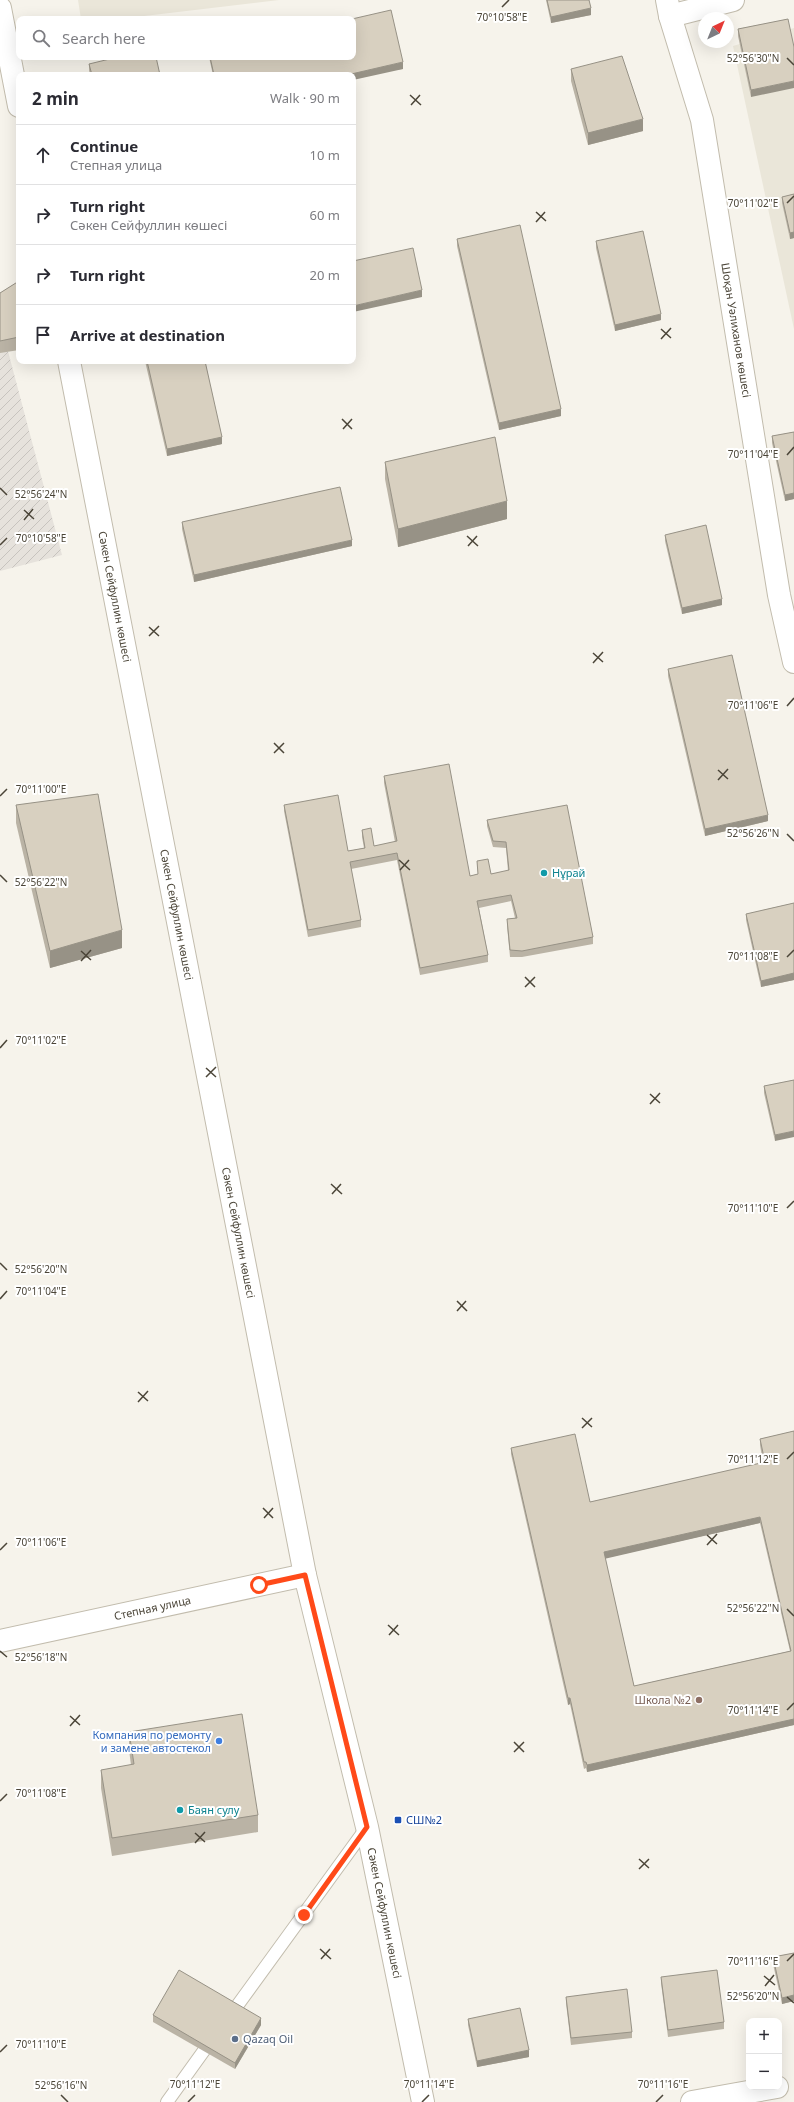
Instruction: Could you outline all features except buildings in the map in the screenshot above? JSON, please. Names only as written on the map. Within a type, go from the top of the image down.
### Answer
[{"type":"street","points":[[668,8],[733,0]]},
{"type":"street","points":[[0,8],[16,91]]},
{"type":"street","name":"Шоқан Уәлиханов көшесі","points":[[668,8],[702,120],[787,593],[794,662]]},
{"type":"street","name":"Сәкен Сейфуллин көшесі","points":[[70,364],[305,1575],[367,1827],[423,2102]]},
{"type":"street","name":"Степная улица","points":[[0,1641],[305,1575]]},
{"type":"street","points":[[782,2086],[794,2084]]},
{"type":"street","points":[[692,2102],[761,2090]]},
{"type":"lane","points":[[167,2102],[367,1827]]},
{"type":"shaded area","points":[[78,0],[279,0],[144,16],[81,16]]},
{"type":"shaded area","points":[[794,28],[794,329],[733,48],[734,46]]},
{"type":"shaded area","points":[[0,321],[62,555],[0,571]]},
{"type":"place","name":"Нұрай","points":[[544,873]]},
{"type":"place","name":"Школа №2","points":[[699,1700]]},
{"type":"place","name":"Компания по ремонту и замене автостекол","points":[[219,1741]]},
{"type":"place","name":"Баян сулу","points":[[180,1810]]},
{"type":"place","name":"СШ№2","points":[[398,1820]]},
{"type":"place","name":"Qazaq Oil","points":[[235,2039]]},
{"type":"route","points":[[259,1585],[305,1575],[367,1827],[304,1915]]}]
